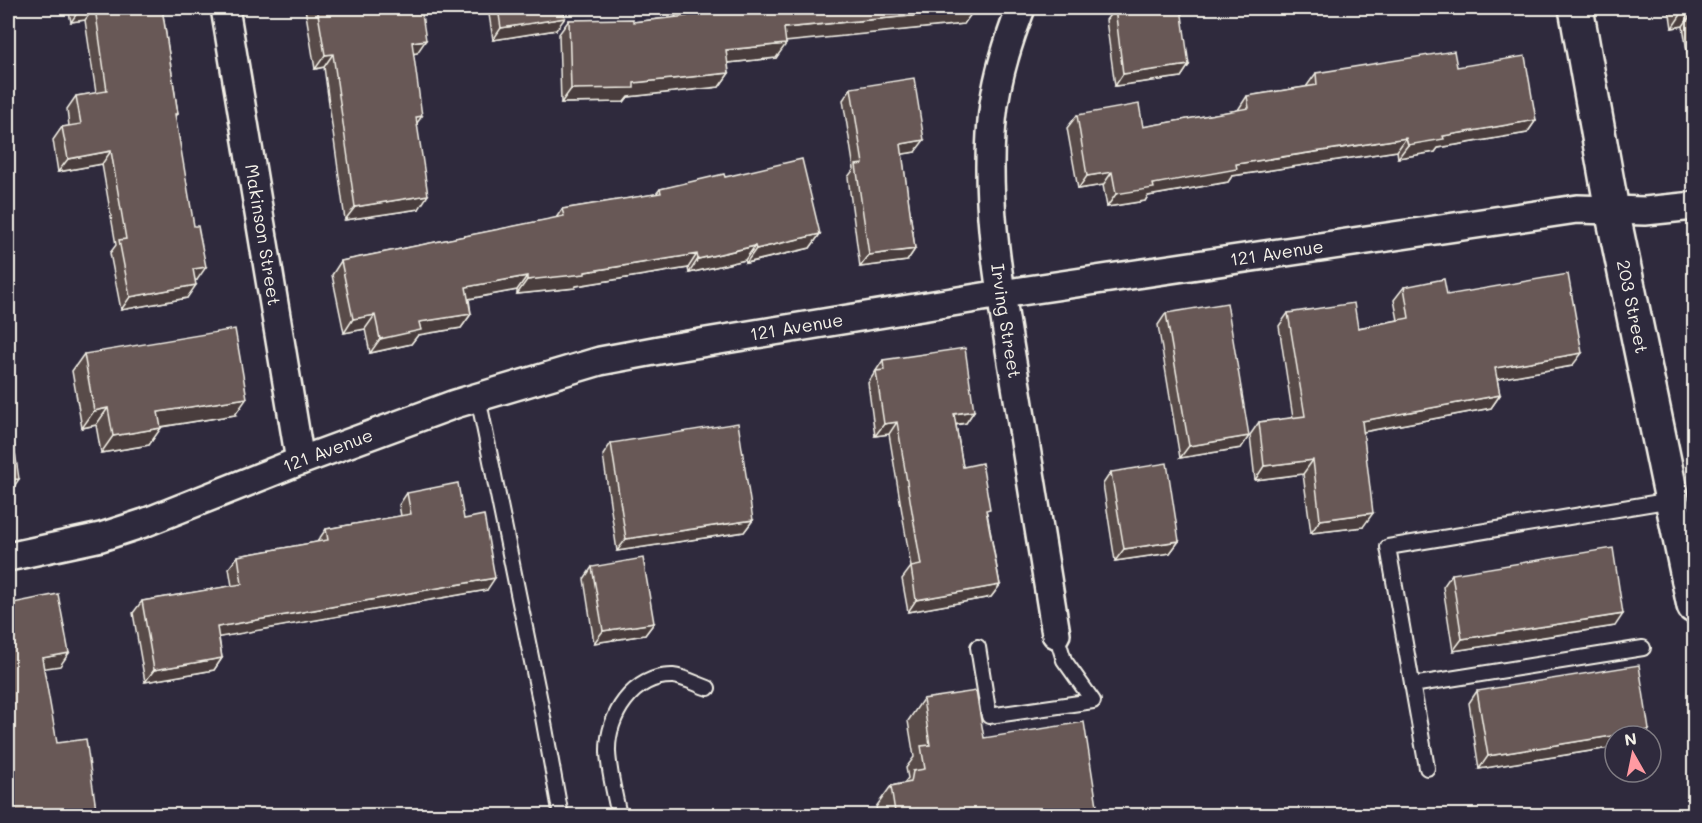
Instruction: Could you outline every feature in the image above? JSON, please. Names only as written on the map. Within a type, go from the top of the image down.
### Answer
[{"type":"main road","name":"203 Street","points":[[1576,8],[1612,210],[1681,520],[1695,606]]},
{"type":"street","name":"Makinson Street","points":[[225,8],[300,461]]},
{"type":"street","name":"Irving Street","points":[[1020,8],[1000,69],[994,104],[990,161],[992,205],[1001,294],[1056,634]]},
{"type":"street","name":"121 Avenue","points":[[8,557],[101,537],[144,523],[300,461],[478,397],[600,361],[1001,294],[1577,209],[1645,211],[1695,206]]},
{"type":"lane","points":[[478,397],[561,816]]},
{"type":"lane","points":[[1427,768],[1388,547],[1681,520]]},
{"type":"lane","points":[[978,647],[989,716],[1093,701],[1064,660],[1056,634]]},
{"type":"lane","points":[[1412,685],[1643,648]]},
{"type":"lane","points":[[619,816],[608,753],[609,730],[622,701],[648,681],[674,676],[708,688]]},
{"type":"building","points":[[95,8],[162,8],[178,114],[175,114],[194,226],[198,226],[206,267],[193,269],[196,285],[130,297],[119,240],[126,239],[111,151],[68,159],[62,127],[81,124],[76,96],[107,91]]},
{"type":"building","points":[[317,8],[421,8],[426,40],[412,42],[422,116],[416,117],[428,195],[355,207],[333,54],[325,55]]},
{"type":"building","points":[[498,8],[563,8],[565,18],[501,28]]},
{"type":"building","points":[[686,8],[974,8],[974,10],[784,28],[786,44],[726,50],[729,73],[634,83],[634,88],[571,89],[569,20],[633,19],[633,22],[687,16]]},
{"type":"building","points":[[1115,8],[1181,8],[1189,65],[1123,74]]},
{"type":"building","points":[[1681,8],[1695,8],[1695,22],[1693,12],[1682,13]]},
{"type":"building","points":[[1454,51],[1457,67],[1525,56],[1536,120],[1443,136],[1444,139],[1408,145],[1406,138],[1236,164],[1237,169],[1153,184],[1154,188],[1116,194],[1112,172],[1087,176],[1077,115],[1139,104],[1143,127],[1249,108],[1247,96],[1317,85],[1316,73]]},
{"type":"building","points":[[914,78],[924,140],[901,144],[915,249],[869,255],[856,165],[863,164],[851,88]]},
{"type":"building","points":[[802,159],[820,234],[756,249],[755,246],[698,259],[697,254],[585,272],[585,274],[527,280],[527,276],[466,287],[471,314],[419,322],[421,330],[380,339],[375,315],[353,319],[341,261],[564,216],[562,209],[661,193],[660,189]]},
{"type":"building","points":[[1568,274],[1582,353],[1495,368],[1500,395],[1362,421],[1373,513],[1320,520],[1313,460],[1264,466],[1259,422],[1305,416],[1288,313],[1354,303],[1358,328],[1409,318],[1404,287],[1444,279],[1447,295]]},
{"type":"building","points":[[1227,303],[1249,436],[1189,446],[1166,313]]},
{"type":"building","points":[[235,329],[247,398],[158,412],[161,428],[113,436],[108,408],[94,411],[84,354]]},
{"type":"building","points":[[965,348],[974,411],[954,414],[963,467],[982,463],[990,509],[986,510],[1000,585],[916,600],[911,567],[921,565],[897,422],[884,424],[876,371],[884,370],[883,360]]},
{"type":"building","points":[[738,423],[753,520],[626,539],[611,443]]},
{"type":"building","points":[[12,431],[19,479],[8,480],[8,432]]},
{"type":"building","points":[[1167,463],[1179,541],[1124,549],[1111,472]]},
{"type":"building","points":[[458,483],[464,519],[484,515],[495,578],[217,627],[222,658],[154,670],[142,601],[242,584],[238,556],[328,540],[326,529],[411,514],[407,493]]},
{"type":"building","points":[[1613,548],[1623,614],[1462,639],[1452,574]]},
{"type":"building","points":[[643,558],[654,623],[603,631],[592,567]]},
{"type":"building","points":[[58,594],[69,653],[42,658],[57,743],[86,739],[97,816],[8,816],[8,604]]},
{"type":"building","points":[[1639,665],[1648,724],[1603,724],[1603,737],[1488,756],[1477,691]]},
{"type":"building","points":[[976,691],[984,738],[1084,722],[1098,812],[1078,816],[919,816],[918,809],[895,812],[891,786],[911,782],[913,771],[925,769],[921,746],[930,745],[923,699]]}]
